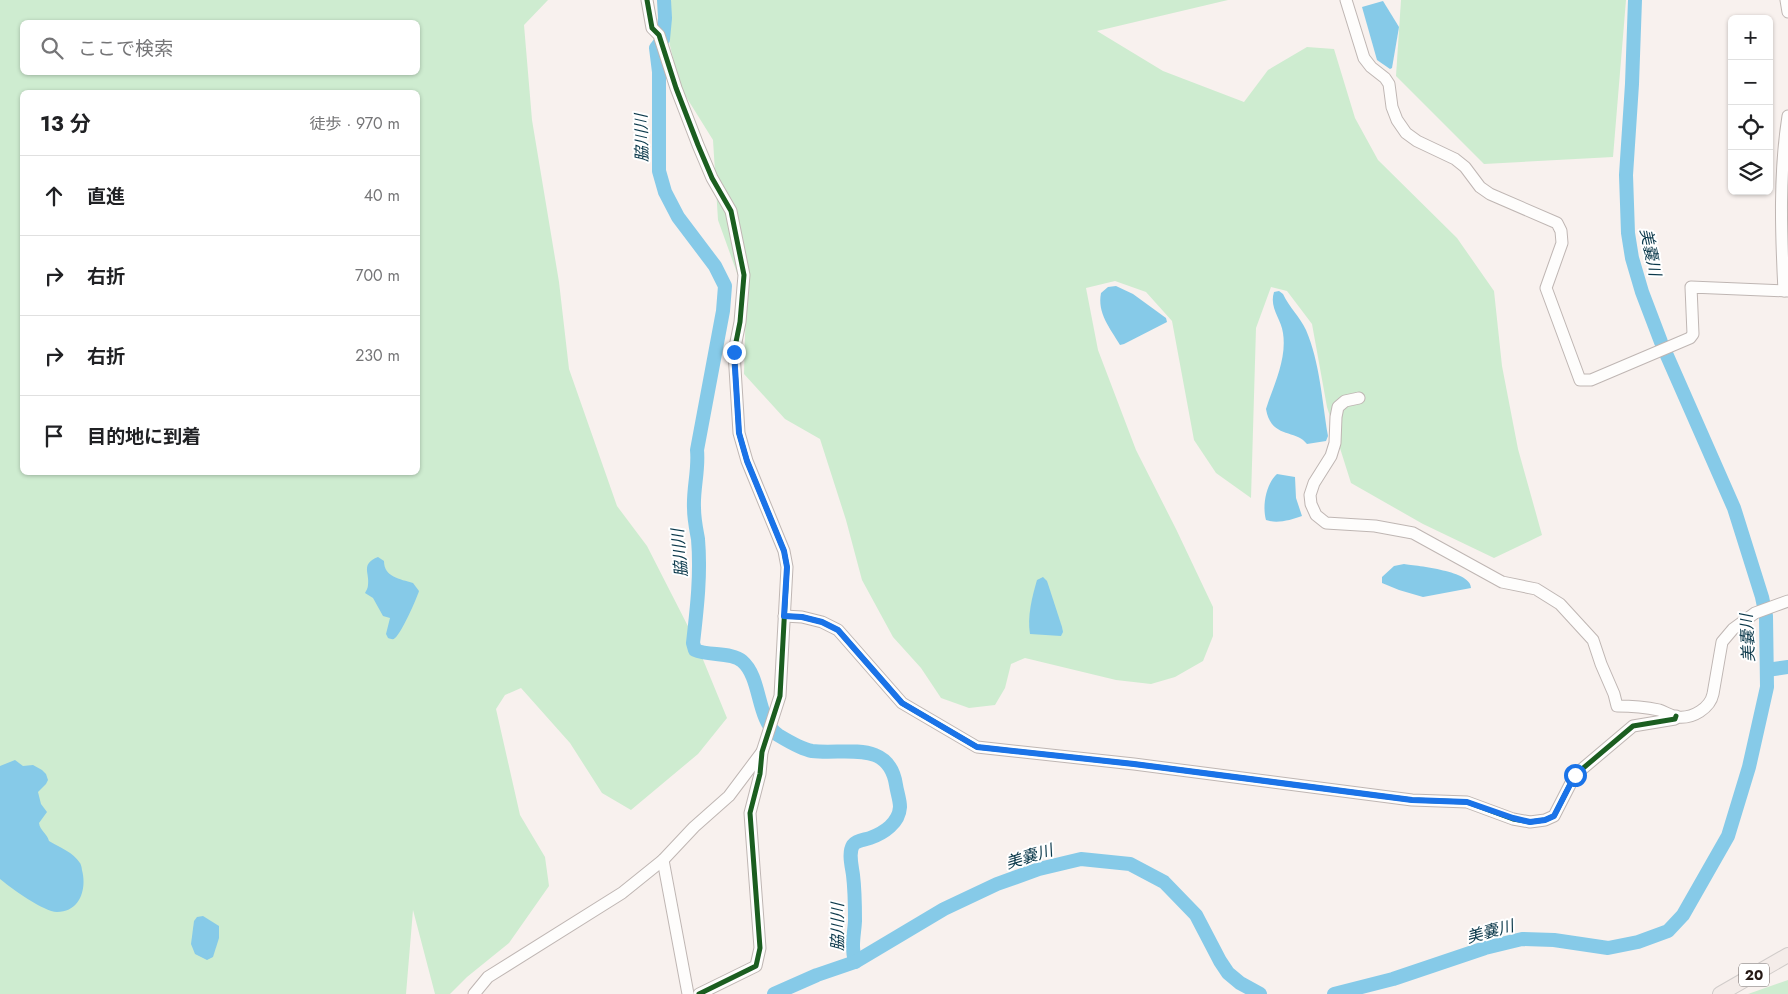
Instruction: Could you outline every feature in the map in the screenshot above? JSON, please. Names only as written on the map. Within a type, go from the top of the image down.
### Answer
[{"type":"main road","name":"20","points":[[1720,994],[1788,955]]},
{"type":"street","points":[[647,0],[652,28],[659,35],[676,88],[695,137],[712,178],[731,211],[744,275],[740,322],[734,352],[739,433],[747,461],[784,551],[787,567],[782,681],[777,705],[762,752],[760,774],[750,813],[760,948],[756,966],[699,994]]},
{"type":"street","points":[[1346,0],[1364,58],[1389,84],[1392,107],[1397,120],[1406,133],[1417,141],[1455,158],[1465,167],[1480,187],[1490,194],[1558,222],[1562,243],[1546,288],[1580,380],[1591,380],[1690,338],[1693,334],[1690,287],[1786,291],[1781,219],[1784,140],[1788,116]]},
{"type":"street","points":[[1786,0],[1788,12]]},
{"type":"street","points":[[1359,398],[1345,401],[1338,407],[1335,443],[1331,456],[1314,483],[1310,495],[1311,504],[1316,515],[1326,522],[1375,526],[1412,533],[1502,582],[1536,589],[1560,604],[1593,640],[1617,706],[1660,710],[1676,716],[1691,715],[1705,708],[1711,702],[1722,642],[1733,629],[1755,613],[1784,603]]},
{"type":"street","points":[[784,616],[802,617],[822,622],[838,630],[902,703],[977,747],[1134,764],[1412,800],[1467,802],[1530,822],[1545,820],[1554,816],[1575,775],[1633,726],[1675,719],[1676,716]]},
{"type":"street","points":[[474,994],[488,977],[622,893],[663,860],[694,827],[729,796],[762,752]]},
{"type":"street","points":[[663,860],[688,994]]},
{"type":"green space","points":[[0,0],[548,0],[524,25],[532,120],[559,282],[569,369],[617,506],[647,546],[695,640],[727,718],[698,754],[631,810],[602,793],[570,743],[521,688],[505,695],[496,709],[520,815],[545,857],[549,886],[509,943],[467,977],[450,994],[435,994],[413,910],[406,994],[0,994]]},
{"type":"green space","points":[[659,0],[1228,0],[1097,31],[1163,71],[1244,102],[1268,70],[1307,47],[1334,49],[1355,118],[1378,160],[1457,238],[1494,291],[1502,366],[1518,449],[1542,535],[1494,558],[1423,524],[1351,483],[1327,407],[1312,324],[1287,291],[1271,287],[1256,328],[1251,498],[1216,473],[1194,440],[1172,321],[1146,292],[1115,281],[1086,288],[1098,350],[1136,450],[1213,607],[1213,636],[1203,661],[1175,677],[1151,684],[1116,680],[1025,658],[1011,664],[1005,688],[995,705],[969,708],[941,698],[921,668],[893,637],[862,580],[846,520],[820,439],[785,419],[744,374],[746,298],[718,220],[713,140],[680,87]]},
{"type":"green space","points":[[1401,0],[1626,0],[1613,157],[1484,164],[1396,76]]},
{"type":"green space","points":[[1788,980],[1788,994],[1748,994]]},
{"type":"water","points":[[1383,1],[1399,27],[1392,68],[1390,69],[1377,60],[1362,7]]},
{"type":"water","points":[[1116,286],[1133,294],[1166,318],[1167,322],[1120,345],[1105,320],[1100,300],[1101,293],[1108,287]]},
{"type":"water","points":[[1279,291],[1304,325],[1311,343],[1320,382],[1328,436],[1326,441],[1307,444],[1297,436],[1278,429],[1269,419],[1266,409],[1279,371],[1284,343],[1282,328],[1273,303],[1274,292]]},
{"type":"water","points":[[1277,474],[1295,477],[1296,498],[1302,516],[1279,522],[1266,520],[1264,508],[1266,496],[1270,483]]},
{"type":"water","points":[[378,557],[384,561],[390,574],[413,583],[419,591],[405,623],[394,639],[388,638],[386,634],[390,618],[383,616],[373,598],[365,593],[368,586],[367,566]]},
{"type":"water","points":[[1404,564],[1454,573],[1469,582],[1471,588],[1423,597],[1382,583],[1382,577],[1394,566]]},
{"type":"water","points":[[1043,577],[1047,581],[1062,627],[1063,632],[1061,636],[1030,634],[1029,621],[1032,600],[1037,580]]},
{"type":"water","points":[[15,760],[23,766],[33,765],[46,774],[48,780],[38,792],[41,804],[47,812],[39,823],[40,826],[49,841],[70,853],[81,865],[83,885],[80,898],[76,904],[65,911],[57,912],[44,908],[0,879],[0,766]]},
{"type":"water","points":[[203,916],[219,926],[219,938],[213,957],[207,960],[195,954],[191,944],[194,921],[197,917]]},
{"type":"waterway","name":"脇川川","points":[[664,0],[663,39],[656,48],[659,72],[659,171],[665,192],[678,217],[715,266],[725,286],[723,311],[697,450],[694,508],[699,552],[699,578],[693,643],[695,650],[700,652],[732,656],[742,661],[753,677],[766,719],[778,735],[799,747],[812,751],[851,751],[875,755],[885,761],[892,770],[900,804],[897,818],[890,827],[880,833],[855,843],[851,852],[855,898],[853,946],[855,962]]},
{"type":"waterway","name":"美嚢川","points":[[1334,994],[1393,979],[1485,948],[1522,939],[1554,940],[1608,948],[1638,942],[1668,931],[1683,915],[1728,836],[1749,767],[1767,687],[1766,616],[1762,597],[1734,508],[1661,342],[1642,292],[1632,258],[1628,233],[1626,175],[1635,0]]},
{"type":"waterway","points":[[1767,670],[1788,667]]},
{"type":"waterway","name":"美嚢川","points":[[774,994],[817,975],[855,962],[944,909],[997,884],[1039,869],[1081,859],[1130,864],[1164,882],[1196,915],[1228,973],[1240,983],[1260,994]]},
{"type":"cycle path","points":[[647,0],[652,28],[659,35],[676,88],[698,145],[712,178],[731,211],[744,275],[740,322],[734,352],[739,433],[747,461],[784,551],[787,567],[780,696],[762,752],[760,774],[750,813],[760,948],[756,966],[699,994]]},
{"type":"cycle path","points":[[784,616],[802,617],[822,622],[838,630],[902,703],[977,747],[1134,764],[1412,800],[1467,802],[1513,819],[1530,822],[1545,820],[1554,816],[1575,775],[1633,726],[1675,719],[1676,716]]},
{"type":"route","points":[[734,352],[739,433],[747,461],[784,551],[787,567],[784,616],[802,617],[822,622],[838,630],[902,703],[977,747],[1021,750],[1412,800],[1467,802],[1530,822],[1545,820],[1554,816],[1575,775]]}]
